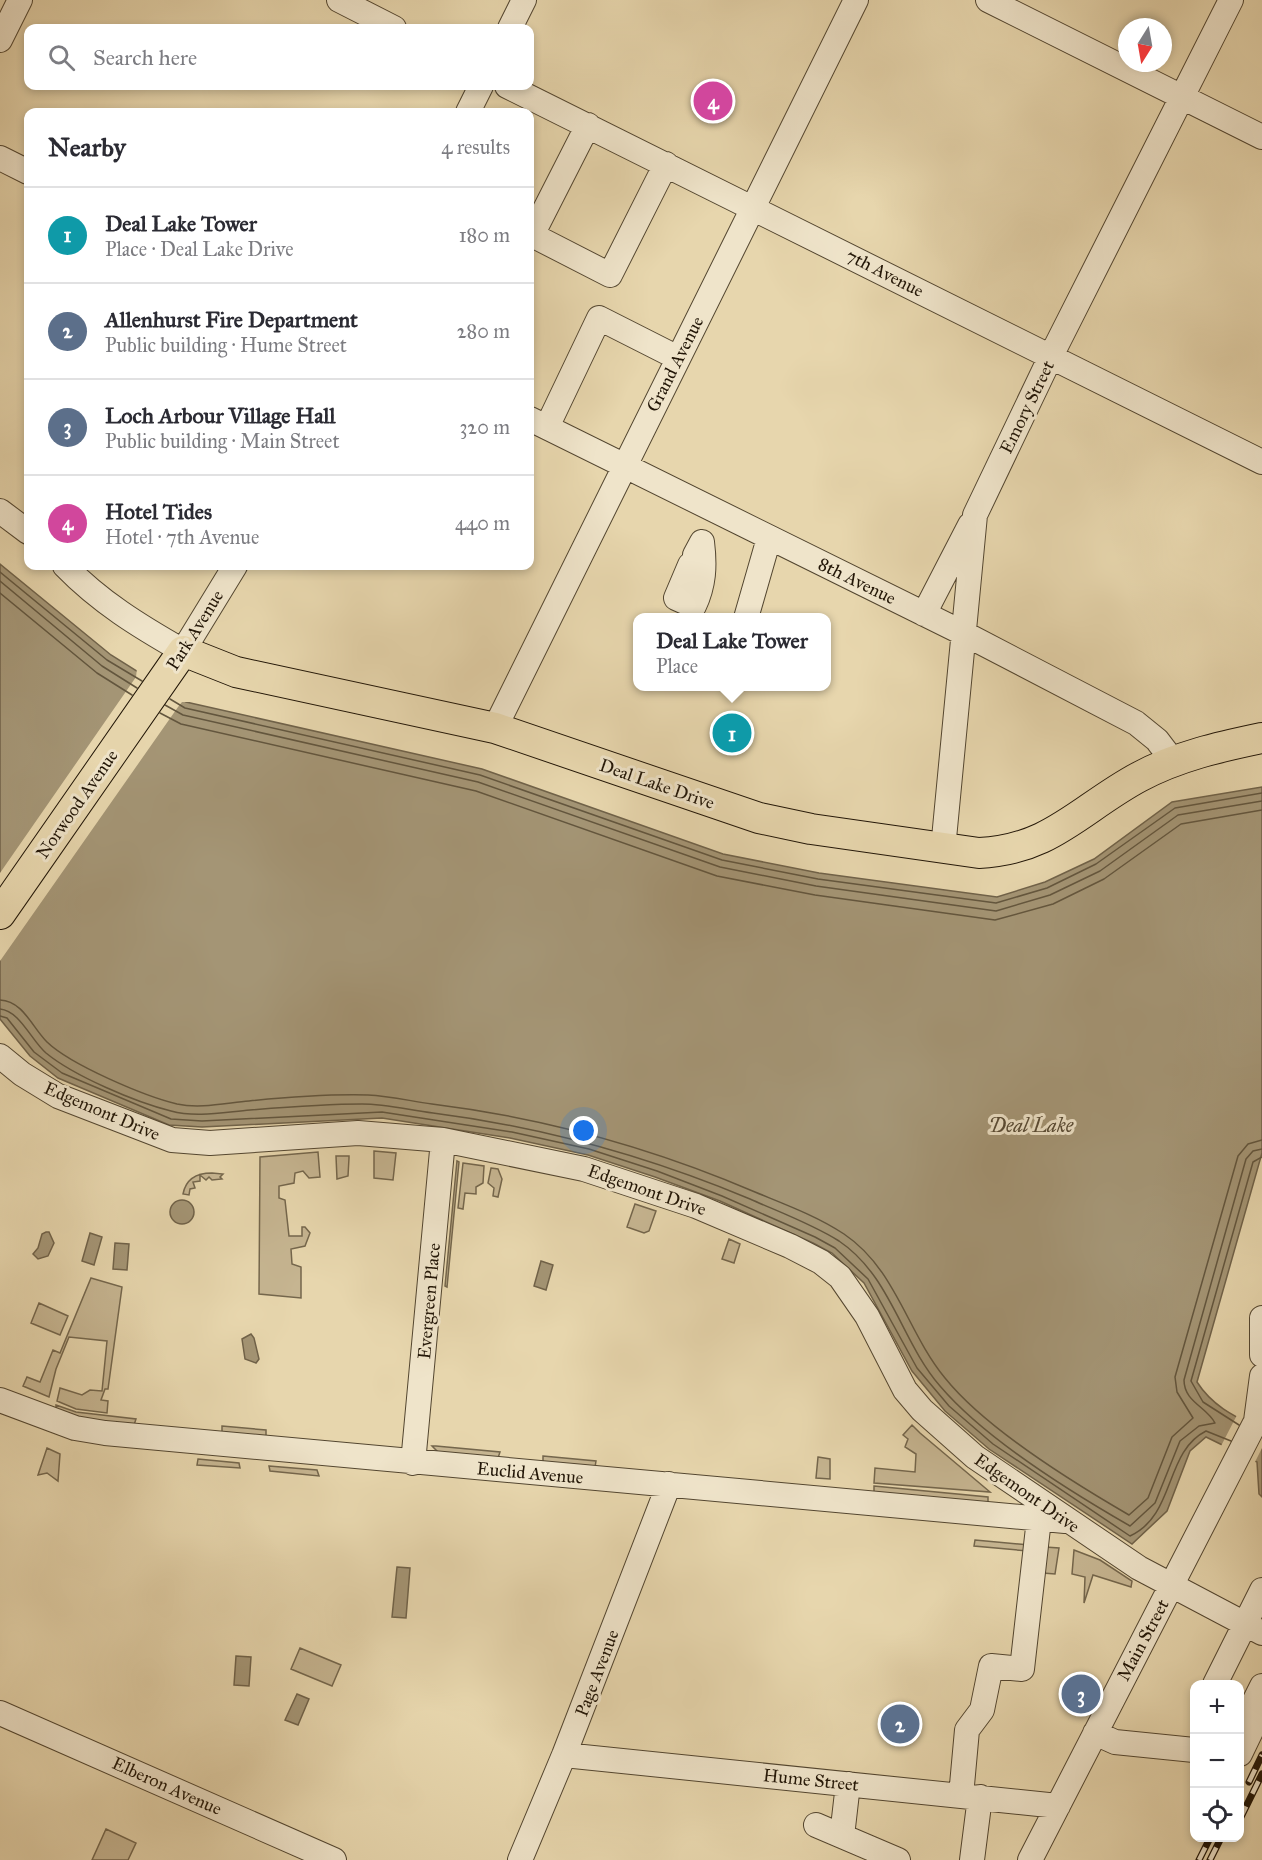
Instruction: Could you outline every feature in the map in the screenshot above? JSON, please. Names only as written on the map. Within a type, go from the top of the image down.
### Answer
[{"type":"main road","name":"Deal Lake Drive","points":[[183,651],[236,672],[495,728],[759,818],[943,849],[991,852],[1029,844],[1076,820],[1137,778],[1173,761],[1262,738]]},
{"type":"main road","name":"Park Avenue","points":[[154,693],[183,651]]},
{"type":"main road","name":"Norwood Avenue","points":[[0,914],[154,693]]},
{"type":"street","points":[[0,40],[20,0]]},
{"type":"street","points":[[339,0],[386,24]]},
{"type":"street","points":[[512,24],[524,0]]},
{"type":"street","name":"Grand Avenue","points":[[495,728],[856,0]]},
{"type":"street","points":[[988,0],[1262,137]]},
{"type":"street","name":"Emory Street","points":[[943,849],[975,515],[1051,356],[1231,0]]},
{"type":"street","points":[[470,108],[479,90]]},
{"type":"street","name":"7th Avenue","points":[[515,90],[1262,462]]},
{"type":"street","points":[[534,232],[588,125]]},
{"type":"street","points":[[0,158],[24,170]]},
{"type":"street","points":[[534,237],[610,275],[666,164]]},
{"type":"street","points":[[538,423],[599,318],[678,358]]},
{"type":"street","name":"8th Avenue","points":[[538,423],[965,634],[1136,723],[1157,740],[1173,761]]},
{"type":"street","points":[[0,511],[24,529]]},
{"type":"street","points":[[696,554],[716,512]]},
{"type":"street","points":[[924,614],[975,515]]},
{"type":"street","points":[[747,613],[769,538]]},
{"type":"street","name":"Deal Lake Drive","points":[[70,570],[98,598],[135,624],[183,651]]},
{"type":"street","name":"Park Avenue","points":[[183,651],[234,570]]},
{"type":"street","name":"Edgemont Drive","points":[[0,1056],[22,1074],[58,1096],[155,1136],[172,1140],[210,1143],[358,1133],[443,1140],[552,1161],[632,1184],[727,1218],[821,1262],[840,1277],[858,1300],[895,1374],[922,1410],[997,1474],[1139,1568],[1253,1628]]},
{"type":"street","name":"Evergreen Place","points":[[413,1463],[443,1140]]},
{"type":"street","points":[[1262,1318],[1262,1351]]},
{"type":"street","name":"Main Street","points":[[1030,1860],[1259,1417],[1262,1376]]},
{"type":"street","name":"Euclid Avenue","points":[[0,1400],[46,1419],[95,1431],[413,1463],[1066,1521]]},
{"type":"street","name":"Page Avenue","points":[[519,1860],[564,1755],[669,1484]]},
{"type":"street","points":[[972,1860],[967,1730],[982,1710],[991,1666],[1022,1669],[1039,1519]]},
{"type":"street","points":[[1218,1680],[1253,1628],[1262,1590]]},
{"type":"street","points":[[1244,1745],[1253,1729],[1244,1711],[1262,1686]]},
{"type":"street","name":"Elberon Avenue","points":[[0,1713],[334,1860]]},
{"type":"street","points":[[1095,1732],[1115,1742],[1190,1750]]},
{"type":"street","name":"Hume Street","points":[[564,1755],[1058,1806]]},
{"type":"street","points":[[842,1836],[848,1784]]},
{"type":"street","points":[[816,1824],[898,1860]]},
{"type":"shaded area","points":[[374,1151],[396,1153],[393,1180],[374,1178]]},
{"type":"shaded area","points":[[318,1152],[320,1177],[309,1178],[303,1171],[295,1173],[294,1183],[279,1186],[279,1198],[285,1200],[289,1236],[302,1236],[302,1227],[310,1233],[305,1246],[291,1249],[292,1264],[301,1267],[301,1298],[259,1294],[260,1157]]},
{"type":"shaded area","points":[[336,1156],[349,1156],[348,1176],[337,1179]]},
{"type":"shaded area","points":[[457,1161],[459,1162],[447,1287],[445,1286]]},
{"type":"shaded area","points":[[463,1163],[484,1166],[483,1183],[476,1187],[476,1194],[465,1193],[463,1209],[458,1208]]},
{"type":"shaded area","points":[[491,1168],[498,1169],[502,1179],[498,1197],[493,1196],[494,1188],[488,1183]]},
{"type":"shaded area","points":[[202,1174],[223,1174],[220,1177],[222,1179],[212,1180],[209,1177],[206,1180],[200,1175],[200,1181],[193,1182],[195,1188],[190,1189],[189,1195],[183,1194],[190,1180],[193,1178]]},
{"type":"shaded area","points":[[635,1204],[656,1211],[649,1231],[644,1233],[627,1227]]},
{"type":"shaded area","points":[[729,1239],[740,1244],[734,1263],[722,1259]]},
{"type":"shaded area","points":[[91,1278],[122,1287],[108,1389],[105,1389],[101,1400],[108,1401],[107,1413],[76,1409],[57,1401],[60,1388],[82,1395],[90,1390],[102,1391],[107,1341],[69,1337],[56,1369],[49,1397],[23,1386],[27,1377],[40,1382],[53,1350],[60,1353]]},
{"type":"shaded area","points":[[39,1303],[68,1316],[60,1335],[31,1323]]},
{"type":"shaded area","points":[[56,1405],[76,1412],[136,1419],[134,1425],[100,1422],[56,1411]]},
{"type":"shaded area","points":[[912,1425],[990,1492],[874,1483],[875,1468],[915,1472],[916,1454],[905,1447],[908,1439],[903,1435]]},
{"type":"shaded area","points":[[222,1426],[266,1430],[266,1437],[222,1432]]},
{"type":"shaded area","points":[[432,1446],[500,1452],[498,1458],[438,1452]]},
{"type":"shaded area","points":[[47,1448],[60,1454],[58,1481],[47,1473],[38,1475]]},
{"type":"shaded area","points":[[543,1456],[596,1461],[595,1467],[543,1462]]},
{"type":"shaded area","points":[[818,1457],[830,1459],[830,1479],[816,1478]]},
{"type":"shaded area","points":[[198,1459],[239,1463],[240,1468],[197,1465]]},
{"type":"shaded area","points":[[269,1466],[317,1470],[319,1476],[270,1471]]},
{"type":"shaded area","points":[[874,1486],[988,1497],[988,1503],[874,1493]]},
{"type":"shaded area","points":[[975,1540],[1029,1545],[1028,1551],[974,1546]]},
{"type":"shaded area","points":[[1045,1547],[1059,1548],[1055,1574],[1043,1573]]},
{"type":"shaded area","points":[[1074,1550],[1100,1560],[1132,1581],[1131,1587],[1093,1575],[1084,1603],[1085,1577],[1072,1574]]},
{"type":"shaded area","points":[[300,1648],[341,1665],[332,1686],[291,1669]]},
{"type":"shaded area","points":[[106,1829],[136,1843],[128,1860],[92,1860]]},
{"type":"water","name":"Deal Lake","points":[[0,564],[111,655],[186,702],[482,769],[723,854],[819,873],[997,897],[1045,882],[1094,859],[1172,802],[1262,787],[1262,1153],[1197,1382],[1218,1405],[1262,1430],[1262,1497],[1259,1494],[1257,1462],[1206,1437],[1190,1451],[1167,1511],[1132,1544],[989,1449],[945,1411],[912,1371],[864,1283],[832,1253],[720,1201],[655,1177],[588,1155],[510,1138],[382,1118],[202,1127],[169,1125],[58,1078],[30,1056],[0,1019]]},
{"type":"water","points":[[182,1200],[187,1201],[193,1207],[193,1217],[187,1223],[182,1224],[177,1223],[171,1217],[170,1212],[171,1207],[177,1201]]},
{"type":"water","points":[[49,1232],[54,1243],[48,1256],[38,1259],[33,1254],[38,1248],[42,1234]]},
{"type":"water","points":[[90,1233],[102,1237],[94,1265],[82,1261]]},
{"type":"water","points":[[115,1243],[129,1244],[127,1270],[113,1269]]},
{"type":"water","points":[[541,1261],[553,1265],[546,1290],[534,1286]]},
{"type":"water","points":[[251,1334],[259,1359],[256,1363],[245,1359],[242,1339]]},
{"type":"water","points":[[397,1567],[410,1568],[406,1618],[392,1617]]},
{"type":"water","points":[[236,1656],[251,1657],[249,1686],[234,1685]]},
{"type":"water","points":[[297,1694],[309,1699],[298,1725],[285,1720]]},
{"type":"pier","points":[[137,668],[191,702],[182,702],[178,707],[0,961],[0,873],[136,677]]},
{"type":"pier","points":[[1237,1415],[1262,1427],[1262,1448],[1254,1464],[1221,1446]]},
{"type":"railway","points":[[1249,1782],[1262,1755]]},
{"type":"railway","points":[[1244,1811],[1262,1774]]},
{"type":"railway","points":[[1199,1860],[1208,1842]]},
{"type":"railway","points":[[1210,1860],[1219,1842]]},
{"type":"place","name":"Hotel Tides","points":[[713,101]]},
{"type":"place","name":"Deal Lake Tower","points":[[732,733]]},
{"type":"place","name":"Loch Arbour Village Hall","points":[[1081,1694]]},
{"type":"place","name":"Allenhurst Fire Department","points":[[900,1724]]}]
